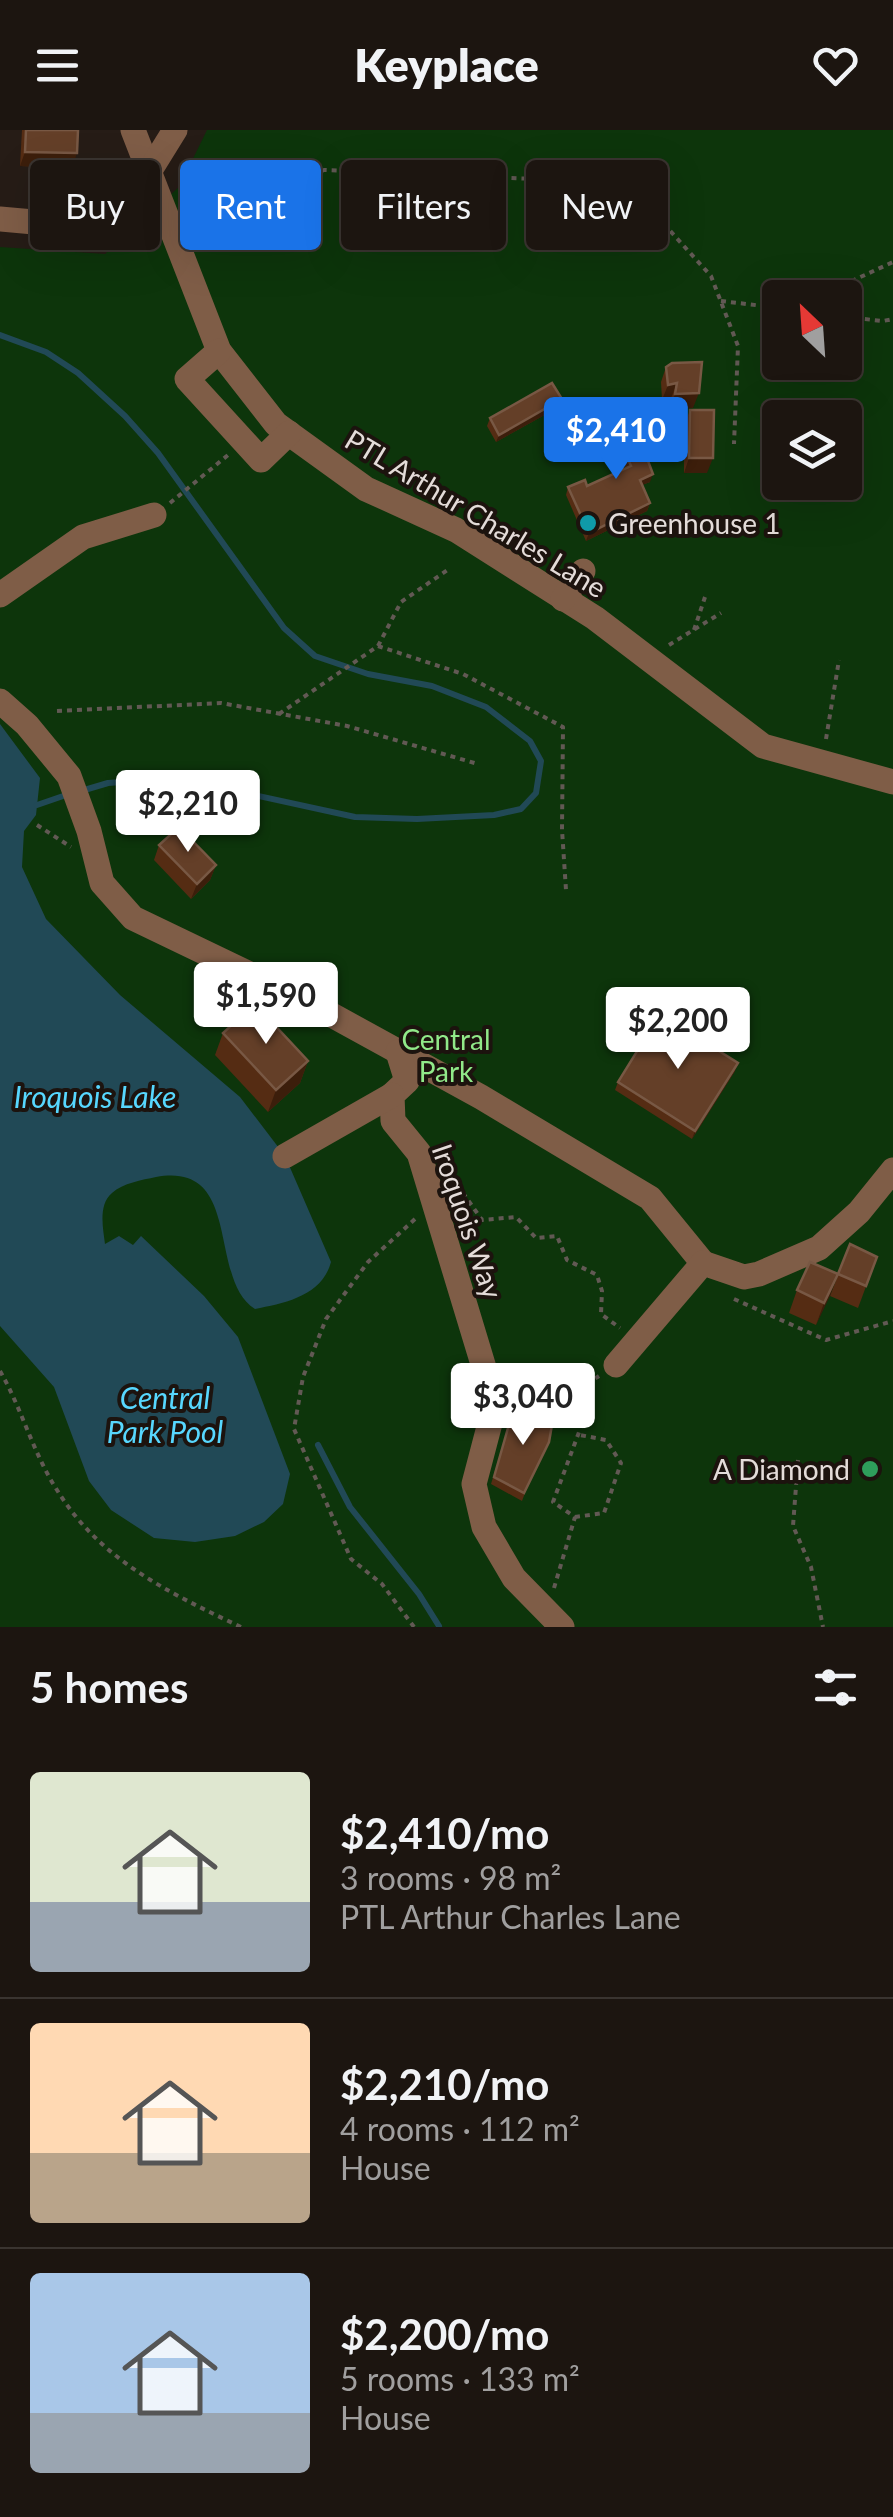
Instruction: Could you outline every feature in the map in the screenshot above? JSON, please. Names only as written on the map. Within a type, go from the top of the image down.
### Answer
[{"type":"street","name":"PTL Arthur Charles Lane","points":[[133,130],[144,160]]},
{"type":"street","points":[[150,160],[154,130]]},
{"type":"street","points":[[156,160],[175,130]]},
{"type":"street","name":"PTL Arthur Charles Lane","points":[[160,200],[219,351],[276,424],[366,488],[456,530],[563,599],[649,657],[763,746],[893,782]]},
{"type":"street","points":[[0,220],[30,222]]},
{"type":"street","points":[[219,351],[188,380],[261,460],[290,433]]},
{"type":"street","points":[[0,595],[83,536],[164,508]]},
{"type":"street","points":[[563,599],[582,570]]},
{"type":"street","points":[[0,701],[69,776],[102,884],[133,918],[308,1002],[481,1097],[650,1198],[703,1264],[744,1277],[819,1248],[859,1212],[893,1170]]},
{"type":"street","name":"Iroquois Way","points":[[398,1052],[407,1082],[392,1095],[392,1122],[419,1153],[495,1404],[474,1484],[484,1527],[514,1578],[554,1619]]},
{"type":"street","points":[[285,1156],[392,1095]]},
{"type":"street","points":[[616,1365],[703,1264]]},
{"type":"path","points":[[321,171],[536,179],[664,223],[712,276],[738,346],[734,444]]},
{"type":"path","points":[[854,280],[893,262]]},
{"type":"path","points":[[721,301],[762,306]]},
{"type":"path","points":[[862,319],[893,320]]},
{"type":"path","points":[[164,508],[244,442]]},
{"type":"path","points":[[279,714],[378,646],[401,602],[449,569]]},
{"type":"path","points":[[694,630],[705,597]]},
{"type":"path","points":[[649,657],[721,614]]},
{"type":"path","points":[[378,646],[463,674],[563,727],[566,890]]},
{"type":"path","points":[[822,763],[839,660]]},
{"type":"path","points":[[57,711],[222,703],[347,726],[478,764]]},
{"type":"path","points":[[414,1627],[382,1584],[351,1559],[294,1429],[303,1377],[326,1319],[368,1262],[411,1221],[463,1193],[482,1220],[516,1217],[536,1238],[557,1236],[567,1260],[597,1275],[602,1291],[600,1314],[626,1333]]},
{"type":"path","points":[[727,1296],[826,1340],[893,1321]]},
{"type":"path","points":[[491,1393],[513,1396],[558,1392],[587,1384],[616,1365]]},
{"type":"path","points":[[0,1371],[55,1488],[90,1536],[126,1566],[241,1627]]},
{"type":"path","points":[[577,1387],[585,1416],[553,1502],[576,1517],[604,1513],[621,1463],[606,1440],[578,1435]]},
{"type":"path","points":[[798,1460],[793,1526],[812,1567],[823,1627]]},
{"type":"path","points":[[554,1619],[576,1517]]},
{"type":"green space","name":"Central Park","points":[[207,130],[893,130],[893,1627],[0,1627],[0,247],[105,254],[109,250],[160,250],[160,204],[180,185],[180,250],[321,250],[321,160],[192,160]]},
{"type":"water","points":[[0,724],[40,778],[36,815],[24,831],[22,867],[46,919],[120,995],[240,1097],[285,1156],[331,1262],[320,1283],[311,1290],[255,1309],[241,1294],[213,1204],[202,1187],[184,1177],[156,1177],[122,1187],[105,1204],[105,1244],[119,1236],[133,1245],[141,1236],[204,1296],[238,1337],[290,1474],[283,1504],[264,1522],[235,1536],[195,1542],[154,1538],[111,1510],[89,1481],[54,1387],[0,1326]]},
{"type":"building","points":[[26,130],[78,130],[77,153],[25,152]]},
{"type":"building","points":[[702,362],[699,393],[675,394],[677,383],[668,385],[666,367],[672,363]]},
{"type":"building","points":[[552,383],[562,399],[499,435],[490,418]]},
{"type":"building","points":[[628,408],[653,474],[640,480],[650,503],[589,533],[568,487],[585,480],[587,486],[631,466],[609,417]]},
{"type":"building","points":[[690,410],[714,410],[713,458],[689,458]]},
{"type":"building","points":[[179,827],[216,865],[197,884],[159,845]]},
{"type":"building","points":[[255,1004],[308,1061],[276,1090],[223,1033]]},
{"type":"building","points":[[660,1014],[738,1063],[695,1131],[618,1082]]},
{"type":"building","points":[[850,1244],[877,1257],[866,1286],[838,1274]]},
{"type":"building","points":[[810,1262],[838,1274],[824,1303],[797,1290]]},
{"type":"building","points":[[514,1407],[553,1419],[549,1442],[524,1493],[494,1477]]},
{"type":"waterway","points":[[0,335],[46,352],[78,373],[125,416],[158,453],[284,628],[315,656],[368,674],[432,686],[486,707],[530,741],[541,761],[536,793],[521,809],[494,815],[355,817],[176,778],[108,783],[81,791]]},
{"type":"waterway","points":[[37,805],[69,794]]},
{"type":"waterway","points":[[318,1445],[350,1507],[419,1594],[439,1626]]},
{"type":"place","name":"Greenhouse 1","points":[[588,523]]},
{"type":"place","name":"A Diamond","points":[[870,1469]]},
{"type":"water label","name":"Iroquois Lake","points":[[95,1096]]},
{"type":"water label","name":"Central Park Pool","points":[[165,1414]]}]
